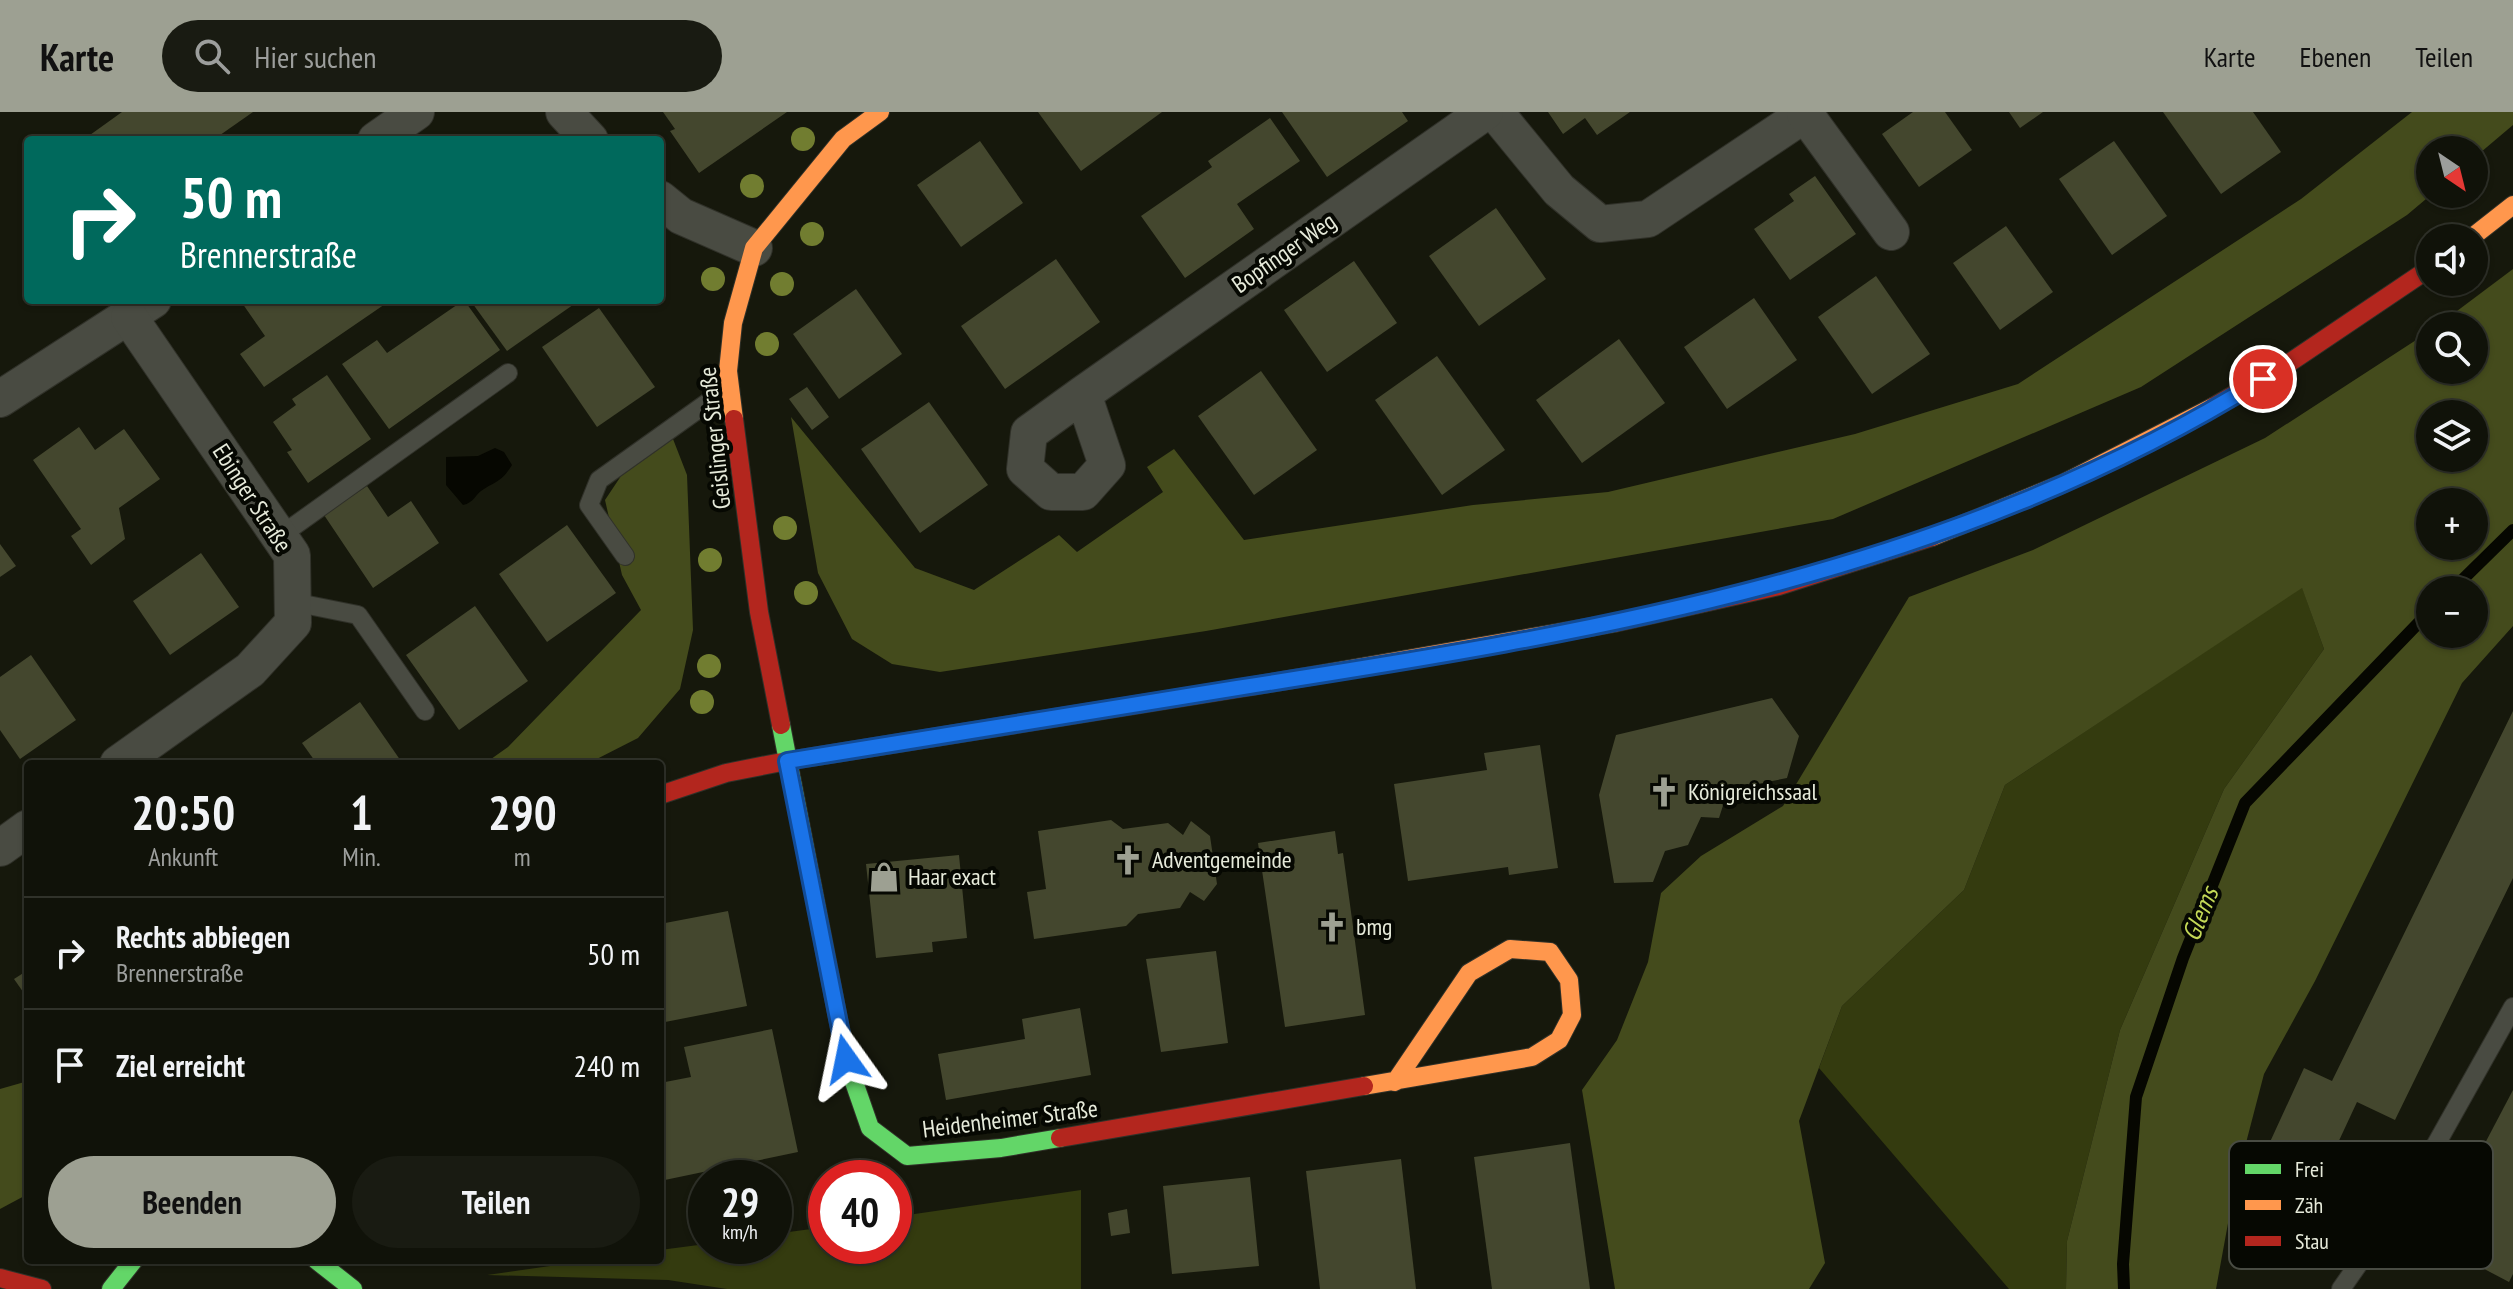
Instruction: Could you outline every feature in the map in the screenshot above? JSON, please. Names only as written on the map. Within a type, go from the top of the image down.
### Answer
[{"type":"street","points":[[382,136],[416,112]]},
{"type":"street","points":[[564,112],[586,136]]},
{"type":"street","name":"Geislinger Straße","points":[[787,761],[759,612],[730,386],[733,323],[754,248],[843,139],[880,112]]},
{"type":"street","name":"Bopfinger Weg","points":[[1083,394],[1485,112]]},
{"type":"street","points":[[1495,112],[1559,190],[1600,224],[1648,219],[1807,113],[1891,232]]},
{"type":"street","points":[[664,202],[681,216],[754,248]]},
{"type":"street","points":[[2488,225],[2513,205]]},
{"type":"street","points":[[664,794],[726,773],[787,761],[1353,670],[1649,617],[1824,573],[2017,504],[2140,447],[2241,393],[2327,340],[2416,278]]},
{"type":"street","points":[[0,399],[132,306]]},
{"type":"street","name":"Ebinger Straße","points":[[124,760],[250,670],[293,623],[292,555],[132,306]]},
{"type":"street","name":"Heidenheimer Straße","points":[[787,761],[846,1059],[870,1128],[907,1156],[1001,1148],[1395,1082],[1532,1057],[1559,1040],[1572,1015],[1569,980],[1550,952],[1510,949],[1469,973],[1395,1082]]},
{"type":"street","points":[[0,848],[24,831]]},
{"type":"street","points":[[111,1289],[131,1264]]},
{"type":"street","points":[[321,1264],[353,1289]]},
{"type":"street","points":[[0,1278],[42,1289]]},
{"type":"lane","points":[[280,536],[508,373]]},
{"type":"lane","points":[[625,556],[589,505],[599,480],[730,386]]},
{"type":"lane","points":[[293,602],[358,615],[425,711]]},
{"type":"lane","points":[[2438,1141],[2513,1007]]},
{"type":"lane","points":[[2341,1289],[2355,1269]]},
{"type":"green space","points":[[2412,112],[2513,112],[2513,125],[2488,146],[2488,136],[2416,136],[2416,207],[2141,387],[1833,519],[1206,631],[940,672],[892,664],[852,639],[818,573],[791,417],[915,568],[974,590],[1059,535],[1077,552],[1163,492],[1147,467],[1174,449],[1244,540],[1473,505],[1608,492],[1855,434],[2018,384],[2301,199]]},
{"type":"green space","points":[[2513,269],[2513,626],[2462,683],[2315,981],[2264,1074],[2246,1141],[2229,1141],[2229,1218],[2216,1289],[2066,1289],[2067,1241],[2120,1030],[2224,789],[2324,649],[2302,588],[2005,785],[1964,890],[1842,1006],[1799,1121],[1825,1263],[1809,1289],[1615,1289],[1582,1090],[1617,1040],[1648,962],[1661,893],[1701,856],[1783,806],[1909,597],[2033,550],[2265,438],[2416,340],[2416,384],[2488,384],[2488,312],[2456,312],[2477,296],[2488,296],[2488,288]]},
{"type":"green space","points":[[673,439],[687,475],[693,630],[680,689],[638,738],[595,760],[490,760],[508,747],[641,610],[622,575],[605,500],[621,476]]},
{"type":"green space","points":[[2302,587],[2324,649],[2224,789],[2120,1030],[2067,1241],[2066,1289],[2009,1289],[1819,1068],[1842,1006],[1964,890],[2005,785]]},
{"type":"green space","points":[[24,1082],[24,1196],[0,1209],[0,1089]]},
{"type":"green space","points":[[1081,1190],[1081,1289],[727,1289],[668,1280],[487,1275],[564,1264],[664,1264],[664,1249],[688,1246],[688,1264],[792,1264],[792,1232],[808,1229],[808,1264],[912,1264],[912,1214]]},
{"type":"shaded area","points":[[495,448],[504,452],[512,465],[500,480],[463,505],[446,485],[446,457],[478,456]]},
{"type":"building","points":[[122,112],[253,112],[219,136],[89,136]]},
{"type":"building","points":[[663,112],[787,112],[699,173],[670,131],[675,129]]},
{"type":"building","points":[[1038,112],[1162,112],[1081,171]]},
{"type":"building","points":[[1282,112],[1402,112],[1408,121],[1327,177]]},
{"type":"building","points":[[1548,112],[1630,112],[1597,135],[1585,118],[1563,134]]},
{"type":"building","points":[[1913,112],[1945,112],[1972,150],[1919,187],[1882,134]]},
{"type":"building","points":[[2009,112],[2043,112],[2020,128]]},
{"type":"building","points":[[2163,112],[2253,112],[2281,152],[2221,194]]},
{"type":"building","points":[[1270,118],[1300,161],[1237,204],[1254,229],[1185,278],[1141,216],[1212,167],[1208,161]]},
{"type":"building","points":[[980,141],[1023,203],[961,247],[917,185]]},
{"type":"building","points":[[2114,141],[2167,216],[2112,255],[2059,179]]},
{"type":"building","points":[[1815,176],[1856,234],[1790,280],[1754,229],[1794,201],[1789,194]]},
{"type":"building","points":[[1496,208],[1546,279],[1479,326],[1429,256]]},
{"type":"building","points":[[2006,226],[2053,292],[2000,330],[1953,263]]},
{"type":"building","points":[[1056,259],[1100,322],[1005,389],[961,326]]},
{"type":"building","points":[[1354,261],[1397,323],[1327,372],[1284,310]]},
{"type":"building","points":[[1876,276],[1930,354],[1872,394],[1818,317]]},
{"type":"building","points":[[856,289],[902,354],[839,399],[793,334]]},
{"type":"building","points":[[1754,298],[1797,360],[1727,409],[1684,347]]},
{"type":"building","points":[[243,304],[385,304],[264,387],[240,354],[265,336]]},
{"type":"building","points":[[458,304],[467,304],[500,350],[389,429],[342,364],[377,340],[387,353]]},
{"type":"building","points":[[473,304],[574,304],[507,351]]},
{"type":"building","points":[[599,308],[655,387],[597,427],[542,347]]},
{"type":"building","points":[[1619,339],[1665,403],[1582,463],[1536,400]]},
{"type":"building","points":[[1437,356],[1505,450],[1442,495],[1375,400]]},
{"type":"building","points":[[1261,371],[1317,450],[1254,495],[1198,416]]},
{"type":"building","points":[[327,375],[371,439],[308,483],[287,452],[292,450],[273,422],[296,405],[292,399]]},
{"type":"building","points":[[807,387],[829,417],[812,430],[789,399]]},
{"type":"building","points":[[929,402],[988,485],[920,533],[861,449]]},
{"type":"building","points":[[79,427],[95,450],[124,429],[160,479],[119,508],[125,539],[91,565],[71,536],[81,529],[33,460]]},
{"type":"building","points":[[367,486],[388,517],[411,501],[439,543],[373,588],[324,515]]},
{"type":"building","points":[[567,525],[616,593],[547,642],[499,574]]},
{"type":"building","points":[[0,544],[16,566],[0,577]]},
{"type":"building","points":[[201,553],[239,607],[170,655],[133,601]]},
{"type":"building","points":[[475,606],[528,681],[459,730],[406,655]]},
{"type":"building","points":[[31,655],[76,720],[20,759],[0,730],[0,677]]},
{"type":"building","name":"Königreichssaal","points":[[1772,698],[1799,736],[1787,778],[1728,790],[1719,818],[1701,817],[1688,845],[1665,851],[1653,882],[1614,883],[1599,795],[1616,735]]},
{"type":"building","points":[[360,702],[400,760],[314,760],[302,743]]},
{"type":"building","points":[[2513,711],[2513,878],[2395,1120],[2357,1102],[2339,1141],[2270,1141],[2304,1068],[2332,1081]]},
{"type":"building","points":[[1540,745],[1558,868],[1509,875],[1508,867],[1408,881],[1394,784],[1487,770],[1484,753]]},
{"type":"building","name":"Adventgemeinde","points":[[1111,820],[1123,829],[1168,823],[1183,835],[1191,821],[1210,836],[1217,884],[1204,901],[1190,892],[1180,908],[1138,914],[1126,926],[1034,939],[1027,892],[1046,889],[1038,831]]},
{"type":"building","points":[[1335,831],[1338,854],[1343,853],[1365,1015],[1285,1027],[1258,843]]},
{"type":"building","points":[[959,855],[967,938],[932,942],[933,952],[876,958],[866,864]]},
{"type":"building","points":[[728,911],[747,1006],[664,1022],[664,923]]},
{"type":"building","points":[[1216,951],[1228,1043],[1161,1052],[1146,959]]},
{"type":"building","points":[[24,973],[24,993],[14,979]]},
{"type":"building","points":[[1080,1008],[1091,1075],[946,1100],[938,1054],[1025,1039],[1022,1019]]},
{"type":"building","points":[[772,1029],[798,1152],[760,1160],[688,1160],[688,1175],[664,1180],[664,1082],[691,1077],[684,1047]]},
{"type":"building","points":[[2513,1090],[2513,1274],[2509,1282],[2484,1269],[2493,1269],[2493,1141],[2486,1141]]},
{"type":"building","points":[[1570,1143],[1590,1289],[1492,1289],[1474,1157]]},
{"type":"building","points":[[1401,1159],[1416,1289],[1320,1289],[1306,1171]]},
{"type":"building","points":[[1250,1177],[1259,1266],[1172,1274],[1163,1186]]},
{"type":"building","points":[[1127,1209],[1130,1233],[1111,1236],[1108,1213]]},
{"type":"waterway","name":"Glems","points":[[2466,576],[2513,530]]},
{"type":"waterway","name":"Glems","points":[[2124,1289],[2123,1264],[2136,1097],[2183,958],[2245,803],[2416,626]]},
{"type":"traffic: fast","points":[[781,725],[846,1059],[870,1128],[907,1156],[1001,1148],[1060,1138]]},
{"type":"traffic: fast","points":[[111,1289],[131,1264]]},
{"type":"traffic: fast","points":[[321,1264],[353,1289]]},
{"type":"traffic: slow","points":[[734,419],[728,371],[733,323],[754,248],[843,139],[880,112]]},
{"type":"traffic: slow","points":[[2488,225],[2513,205]]},
{"type":"traffic: slow","points":[[1932,537],[2064,483],[2213,407]]},
{"type":"traffic: slow","points":[[1253,686],[1614,623]]},
{"type":"traffic: slow","points":[[1364,1086],[1532,1057],[1559,1040],[1572,1015],[1569,980],[1550,952],[1510,949],[1469,973],[1395,1082]]},
{"type":"traffic: jam","points":[[2213,407],[2289,363],[2416,277]]},
{"type":"traffic: jam","points":[[734,419],[759,612],[781,725]]},
{"type":"traffic: jam","points":[[1614,623],[1779,586],[1932,537]]},
{"type":"traffic: jam","points":[[664,794],[726,773],[787,761],[1253,686]]},
{"type":"traffic: jam","points":[[1060,1138],[1364,1086]]},
{"type":"traffic: jam","points":[[0,1278],[42,1289]]},
{"type":"place","name":"Königreichssaal","points":[[1664,792]]},
{"type":"place","name":"Adventgemeinde","points":[[1128,860]]},
{"type":"place","name":"Haar exact","points":[[884,877]]},
{"type":"place","name":"bmg","points":[[1332,927]]},
{"type":"route","points":[[846,1059],[787,761],[1353,670],[1649,617],[1824,573],[1933,537],[2031,498],[2140,447],[2263,379]]}]
